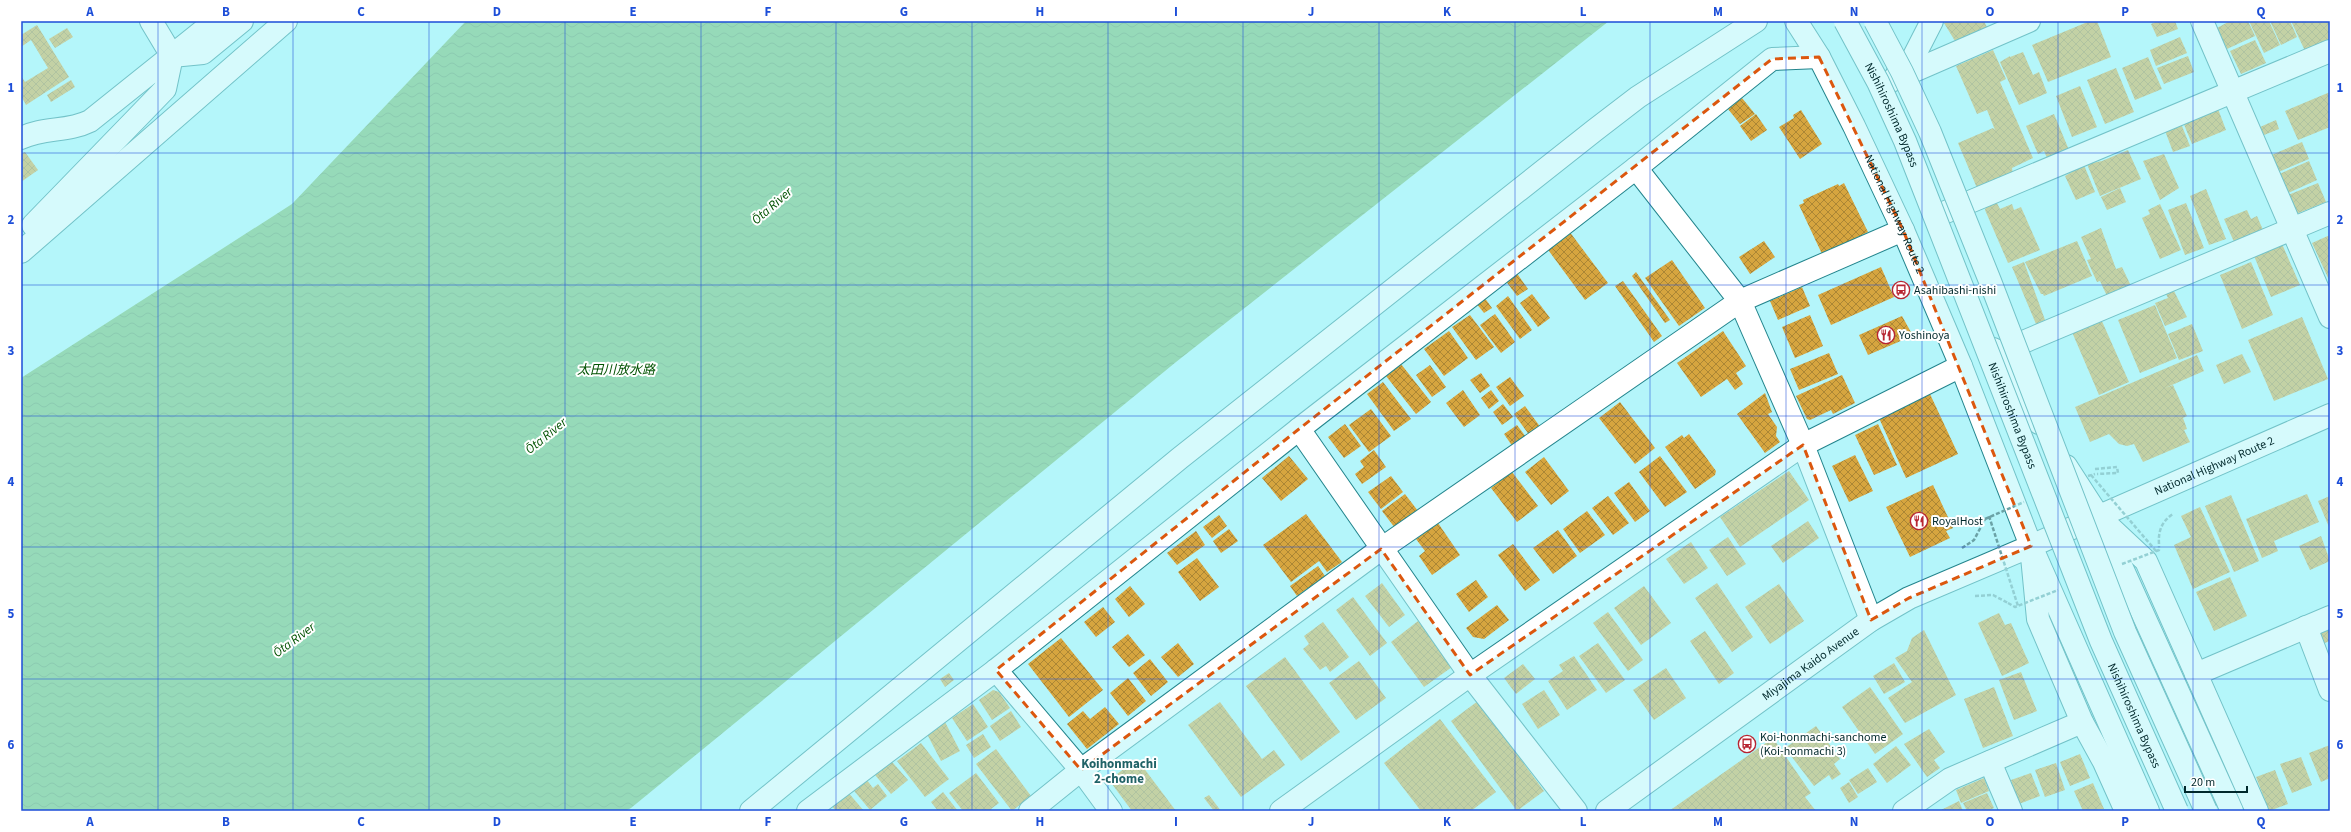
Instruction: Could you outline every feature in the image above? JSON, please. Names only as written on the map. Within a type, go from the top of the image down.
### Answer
[{"type":"main road","points":[[21,238],[165,89],[172,56],[151,21]]},
{"type":"main road","points":[[22,137],[36,132],[80,126],[90,120],[215,21]]},
{"type":"main road","points":[[172,56],[203,53],[242,21]]},
{"type":"main road","points":[[21,252],[286,21]]},
{"type":"main road","points":[[754,810],[1174,463],[1576,145],[1638,97],[1756,21]]},
{"type":"main road","name":"National Highway Route 2","points":[[1796,21],[1819,58],[1904,230],[1961,366],[2031,546],[2330,416]]},
{"type":"main road","name":"Nishihiroshima Bypass","points":[[1845,21],[1905,141],[2101,640],[2177,811]]},
{"type":"main road","points":[[1852,21],[1884,84],[1941,214],[1995,354],[2099,517],[2232,811]]},
{"type":"main road","points":[[1875,21],[1902,72],[1930,132],[1985,268],[2125,632],[2206,811]]},
{"type":"main road","points":[[1884,84],[1911,62],[1932,21]]},
{"type":"main road","points":[[1884,84],[2029,21]]},
{"type":"main road","points":[[2202,21],[2330,317]]},
{"type":"main road","points":[[1941,214],[2233,93],[2330,51]]},
{"type":"main road","points":[[808,811],[996,670],[1299,429],[1636,168],[1772,59],[1819,58]]},
{"type":"main road","points":[[1636,168],[1740,301],[1803,445],[1871,620]]},
{"type":"main road","points":[[1995,354],[2330,213]]},
{"type":"main road","points":[[1030,811],[1081,770],[1382,548],[1740,301],[1904,230]]},
{"type":"main road","points":[[1281,811],[1470,675],[1803,445],[1961,366]]},
{"type":"main road","points":[[1299,429],[1470,675],[1576,811]]},
{"type":"main road","points":[[2099,517],[2146,561],[2257,811]]},
{"type":"main road","points":[[2031,546],[2038,619],[2082,722],[2104,762],[2126,811]]},
{"type":"main road","points":[[2031,546],[2148,811]]},
{"type":"main road","name":"Miyajima Kaido Avenue","points":[[1607,811],[1871,620],[1908,598],[2031,546]]},
{"type":"main road","points":[[2196,674],[2330,617]]},
{"type":"main road","points":[[2306,627],[2330,690]]},
{"type":"main road","points":[[996,670],[1081,770],[1111,811]]},
{"type":"main road","points":[[1904,811],[1950,779],[2082,722]]},
{"type":"main road","points":[[1990,762],[2011,811]]},
{"type":"path","points":[[2095,468],[2118,467],[2118,473],[2095,474]]},
{"type":"path","points":[[2091,475],[2156,551]]},
{"type":"path","points":[[2159,546],[2158,535],[2162,526],[2173,514]]},
{"type":"path","points":[[1989,516],[2018,606]]},
{"type":"path","points":[[1962,548],[1974,540],[1986,519]]},
{"type":"path","points":[[1975,596],[1993,595],[2008,603]]},
{"type":"highlighted area","points":[[1819,57],[1903,230],[2031,546],[1909,598],[1871,620],[1803,445],[1470,675],[1381,549],[1081,770],[996,670],[1299,429],[1772,59]]},
{"type":"water","name":"太田川放水路","points":[[466,21],[1609,21],[1176,362],[631,808],[625,811],[21,811],[21,378],[292,204]]},
{"type":"building","points":[[1949,21],[1984,21],[1987,27],[1955,41],[1944,23]]},
{"type":"building","points":[[2090,21],[2097,21],[2111,57],[2048,82],[2032,45]]},
{"type":"building","points":[[2158,21],[2175,21],[2178,29],[2157,37],[2151,24]]},
{"type":"building","points":[[2230,21],[2248,21],[2255,36],[2227,49],[2217,28]]},
{"type":"building","points":[[2249,21],[2269,21],[2280,45],[2264,53]]},
{"type":"building","points":[[2270,21],[2290,21],[2297,37],[2281,45]]},
{"type":"building","points":[[2291,21],[2330,21],[2330,42],[2306,53]]},
{"type":"building","points":[[37,25],[69,77],[26,105],[21,96],[21,76],[25,82],[48,68],[31,40],[21,47],[21,35]]},
{"type":"building","points":[[67,28],[73,37],[55,48],[49,39]]},
{"type":"building","points":[[2180,37],[2187,53],[2156,66],[2150,50]]},
{"type":"building","points":[[2255,40],[2266,63],[2241,74],[2230,51]]},
{"type":"building","points":[[1993,50],[2006,79],[2000,82],[2033,158],[2012,168],[2013,175],[1977,188],[1958,143],[1993,128],[1995,130],[1987,110],[1977,114],[1956,66]]},
{"type":"building","points":[[2023,52],[2033,75],[2039,72],[2047,93],[2019,105],[2000,62],[2010,56]]},
{"type":"building","points":[[2188,56],[2194,72],[2164,84],[2157,68]]},
{"type":"building","points":[[2148,57],[2162,89],[2135,100],[2122,68]]},
{"type":"building","points":[[2116,68],[2134,112],[2105,124],[2087,80]]},
{"type":"building","points":[[71,80],[75,87],[51,102],[47,95]]},
{"type":"building","points":[[2080,86],[2097,127],[2072,137],[2056,96]]},
{"type":"building","points":[[2330,92],[2330,127],[2298,140],[2285,111]]},
{"type":"building","points":[[1742,98],[1755,114],[1740,124],[1728,109]]},
{"type":"building","points":[[2218,109],[2226,130],[2192,144],[2183,122]]},
{"type":"building","points":[[1801,110],[1822,144],[1800,159],[1779,127],[1794,118],[1793,115]]},
{"type":"building","points":[[1756,114],[1767,130],[1751,141],[1740,126]]},
{"type":"building","points":[[2054,114],[2069,150],[2048,160],[2044,151],[2038,154],[2026,126]]},
{"type":"building","points":[[2276,120],[2279,129],[2264,135],[2260,127]]},
{"type":"building","points":[[2180,121],[2190,146],[2173,152],[2164,128]]},
{"type":"building","points":[[2302,142],[2309,159],[2276,173],[2269,156]]},
{"type":"building","points":[[2128,150],[2141,179],[2100,196],[2087,164],[2102,161]]},
{"type":"building","points":[[25,152],[38,170],[21,182],[21,154]]},
{"type":"building","points":[[2164,154],[2179,188],[2160,200],[2143,161]]},
{"type":"building","points":[[2309,161],[2317,180],[2286,194],[2277,175]]},
{"type":"building","points":[[2084,165],[2095,192],[2076,200],[2065,176]]},
{"type":"building","points":[[1844,183],[1868,232],[1862,235],[1863,237],[1822,254],[1799,205],[1804,203],[1803,200],[1838,184],[1839,186]]},
{"type":"building","points":[[2318,183],[2326,202],[2296,214],[2288,195]]},
{"type":"building","points":[[2120,188],[2126,202],[2107,210],[2101,197]]},
{"type":"building","points":[[2206,189],[2226,239],[2209,245],[2190,196]]},
{"type":"building","points":[[1997,203],[2000,209],[2012,204],[2014,210],[2021,207],[2040,250],[2008,263],[1985,210],[1986,207]]},
{"type":"building","points":[[2186,203],[2204,248],[2185,255],[2168,210]]},
{"type":"building","points":[[2160,204],[2181,250],[2160,259],[2142,218],[2150,214],[2148,210]]},
{"type":"building","points":[[2247,210],[2251,219],[2257,216],[2263,230],[2234,242],[2224,219]]},
{"type":"building","points":[[2101,228],[2116,269],[2122,267],[2131,286],[2107,296],[2100,281],[2097,282],[2087,260],[2091,259],[2081,237]]},
{"type":"building","points":[[1569,231],[1608,283],[1585,300],[1546,247]]},
{"type":"building","points":[[2330,235],[2330,279],[2329,280],[2312,243]]},
{"type":"building","points":[[1764,241],[1775,257],[1750,274],[1739,257]]},
{"type":"building","points":[[2077,241],[2092,276],[2044,296],[2041,294],[2025,262]]},
{"type":"building","points":[[2282,244],[2300,285],[2271,297],[2254,256]]},
{"type":"building","points":[[1672,260],[1705,308],[1679,326],[1645,278]]},
{"type":"building","points":[[2024,262],[2045,320],[2036,324],[2012,267]]},
{"type":"building","points":[[2251,262],[2273,315],[2242,329],[2220,275]]},
{"type":"building","points":[[1881,267],[1894,297],[1831,325],[1818,295]]},
{"type":"building","points":[[1516,272],[1528,289],[1517,296],[1505,280]]},
{"type":"building","points":[[1636,272],[1670,320],[1665,323],[1632,276]]},
{"type":"building","points":[[1623,281],[1662,336],[1654,342],[1615,286]]},
{"type":"building","points":[[1802,287],[1810,306],[1778,320],[1770,301]]},
{"type":"building","points":[[2174,291],[2187,317],[2165,326],[2155,303],[2168,298],[2166,294]]},
{"type":"building","points":[[1532,294],[1550,318],[1538,327],[1520,303]]},
{"type":"building","points":[[1508,296],[1532,330],[1520,339],[1496,306]]},
{"type":"building","points":[[1484,297],[1492,308],[1484,313],[1476,303]]},
{"type":"building","points":[[2155,305],[2177,358],[2140,373],[2118,320]]},
{"type":"building","points":[[1495,314],[1515,342],[1501,353],[1480,325]]},
{"type":"building","points":[[1470,315],[1494,347],[1476,360],[1452,327]]},
{"type":"building","points":[[1810,315],[1823,346],[1795,358],[1782,327]]},
{"type":"building","points":[[1902,316],[1912,334],[1910,337],[1868,355],[1859,335]]},
{"type":"building","points":[[2302,317],[2328,379],[2274,401],[2248,340]]},
{"type":"building","points":[[2101,319],[2129,382],[2099,395],[2072,332]]},
{"type":"building","points":[[2192,324],[2203,351],[2179,360],[2168,334]]},
{"type":"building","points":[[1449,331],[1468,358],[1444,376],[1424,349]]},
{"type":"building","points":[[1723,331],[1746,366],[1736,373],[1743,384],[1735,390],[1727,379],[1701,397],[1677,363]]},
{"type":"building","points":[[1829,353],[1838,374],[1799,390],[1790,369]]},
{"type":"building","points":[[2242,354],[2251,372],[2224,384],[2216,365]]},
{"type":"building","points":[[2197,355],[2204,371],[2165,388],[2173,385],[2187,416],[2183,418],[2187,429],[2184,430],[2190,442],[2143,462],[2134,444],[2127,446],[2119,444],[2109,434],[2090,442],[2075,407]]},
{"type":"building","points":[[1401,364],[1431,402],[1416,414],[1386,376]]},
{"type":"building","points":[[1430,365],[1446,387],[1432,397],[1416,375]]},
{"type":"building","points":[[1481,373],[1490,386],[1480,393],[1470,380]]},
{"type":"building","points":[[1842,375],[1855,403],[1833,414],[1831,410],[1810,420],[1807,419],[1796,396]]},
{"type":"building","points":[[1510,377],[1524,396],[1510,406],[1496,387]]},
{"type":"building","points":[[1383,382],[1411,419],[1394,431],[1367,394]]},
{"type":"building","points":[[1463,390],[1480,415],[1464,427],[1446,403]]},
{"type":"building","points":[[1491,390],[1499,401],[1489,409],[1481,398]]},
{"type":"building","points":[[1765,393],[1772,412],[1768,414],[1777,427],[1776,436],[1780,442],[1765,453],[1737,414]]},
{"type":"building","points":[[1930,394],[1958,454],[1906,478],[1879,418]]},
{"type":"building","points":[[1620,402],[1655,448],[1635,464],[1599,418]]},
{"type":"building","points":[[1503,404],[1513,417],[1502,425],[1493,412]]},
{"type":"building","points":[[1525,406],[1541,428],[1530,436],[1514,414]]},
{"type":"building","points":[[1371,409],[1391,436],[1369,452],[1349,425]]},
{"type":"building","points":[[1345,424],[1361,446],[1344,458],[1328,437]]},
{"type":"building","points":[[1878,424],[1897,465],[1874,475],[1855,435]]},
{"type":"building","points":[[1517,425],[1529,441],[1515,450],[1504,434]]},
{"type":"building","points":[[1689,434],[1716,471],[1715,475],[1695,489],[1665,447],[1682,435],[1684,438]]},
{"type":"building","points":[[1374,450],[1386,467],[1362,484],[1355,474],[1364,467],[1360,461]]},
{"type":"building","points":[[1855,455],[1873,491],[1849,502],[1832,466]]},
{"type":"building","points":[[1289,456],[1308,479],[1281,501],[1262,478]]},
{"type":"building","points":[[1660,456],[1687,492],[1665,507],[1639,472]]},
{"type":"building","points":[[1544,457],[1569,491],[1551,505],[1525,472]]},
{"type":"building","points":[[1789,471],[1809,500],[1740,547],[1720,517]]},
{"type":"building","points":[[1512,472],[1538,506],[1517,522],[1491,488]]},
{"type":"building","points":[[1391,476],[1403,492],[1381,509],[1368,492]]},
{"type":"building","points":[[1629,482],[1650,511],[1635,522],[1614,493]]},
{"type":"building","points":[[1933,485],[1953,528],[1946,531],[1950,538],[1910,557],[1886,507]]},
{"type":"building","points":[[1405,494],[1418,511],[1395,528],[1382,511]]},
{"type":"building","points":[[2307,494],[2319,522],[2274,541],[2278,551],[2262,558],[2246,519]]},
{"type":"building","points":[[2231,495],[2259,561],[2234,572],[2205,506]]},
{"type":"building","points":[[1608,496],[1629,523],[1613,535],[1592,508]]},
{"type":"building","points":[[2330,496],[2330,527],[2329,527],[2318,501]]},
{"type":"building","points":[[2200,507],[2230,572],[2193,589],[2174,545],[2191,537],[2181,516]]},
{"type":"building","points":[[1587,511],[1605,535],[1580,553],[1563,529]]},
{"type":"building","points":[[1306,514],[1342,562],[1327,572],[1319,561],[1291,582],[1263,545]]},
{"type":"building","points":[[1219,515],[1227,526],[1212,538],[1203,527]]},
{"type":"building","points":[[1808,521],[1819,538],[1783,563],[1771,546]]},
{"type":"building","points":[[1438,523],[1460,555],[1432,575],[1419,556],[1425,551],[1416,539]]},
{"type":"building","points":[[1229,529],[1238,541],[1221,553],[1213,541]]},
{"type":"building","points":[[1558,530],[1577,556],[1553,574],[1533,548]]},
{"type":"building","points":[[1196,531],[1205,545],[1177,565],[1167,553]]},
{"type":"building","points":[[2321,536],[2330,561],[2310,570],[2299,546]]},
{"type":"building","points":[[1728,537],[1746,564],[1727,576],[1709,550]]},
{"type":"building","points":[[1691,542],[1708,568],[1684,584],[1666,559]]},
{"type":"building","points":[[1513,544],[1540,580],[1525,591],[1498,555]]},
{"type":"building","points":[[1197,558],[1219,587],[1200,601],[1178,572]]},
{"type":"building","points":[[1318,566],[1325,576],[1297,596],[1290,586]]},
{"type":"building","points":[[2230,577],[2247,616],[2214,631],[2196,592]]},
{"type":"building","points":[[1476,580],[1488,597],[1469,612],[1456,594]]},
{"type":"building","points":[[1382,583],[1405,615],[1389,627],[1365,596]]},
{"type":"building","points":[[1717,583],[1753,637],[1732,652],[1695,598]]},
{"type":"building","points":[[1779,584],[1804,621],[1770,644],[1745,607]]},
{"type":"building","points":[[1130,586],[1145,604],[1129,617],[1115,599]]},
{"type":"building","points":[[1644,586],[1671,623],[1641,645],[1614,608]]},
{"type":"building","points":[[1353,597],[1387,643],[1370,656],[1336,610]]},
{"type":"building","points":[[1497,605],[1509,620],[1484,639],[1473,637],[1466,628]]},
{"type":"building","points":[[1103,607],[1115,622],[1096,637],[1084,622]]},
{"type":"building","points":[[1608,612],[1643,660],[1628,671],[1593,623]]},
{"type":"building","points":[[1999,613],[2005,625],[2011,623],[2029,663],[2002,676],[1978,623]]},
{"type":"building","points":[[1418,621],[1452,667],[1424,687],[1391,642]]},
{"type":"building","points":[[1323,622],[1349,657],[1330,672],[1326,666],[1320,670],[1303,649],[1309,644],[1304,636]]},
{"type":"building","points":[[2330,627],[2330,641],[2322,644],[2317,632]]},
{"type":"building","points":[[1924,630],[1956,695],[1905,723],[1888,698],[1912,682],[1895,658],[1907,651],[1912,638]]},
{"type":"building","points":[[1705,631],[1734,673],[1719,684],[1690,641]]},
{"type":"building","points":[[1128,634],[1145,655],[1129,667],[1112,647]]},
{"type":"building","points":[[1061,638],[1103,690],[1069,717],[1028,664]]},
{"type":"building","points":[[1178,643],[1194,664],[1178,677],[1161,657]]},
{"type":"building","points":[[1598,643],[1625,680],[1606,693],[1579,656]]},
{"type":"building","points":[[1574,656],[1597,690],[1567,710],[1548,681],[1563,671],[1559,665]]},
{"type":"building","points":[[1285,657],[1340,732],[1301,761],[1246,686]]},
{"type":"building","points":[[1150,659],[1168,682],[1151,696],[1133,673]]},
{"type":"building","points":[[1359,661],[1386,698],[1356,720],[1329,683]]},
{"type":"building","points":[[1894,663],[1905,682],[1884,694],[1873,676]]},
{"type":"building","points":[[1523,664],[1535,679],[1516,694],[1504,678]]},
{"type":"building","points":[[1666,668],[1686,698],[1654,720],[1633,690]]},
{"type":"building","points":[[2021,672],[2037,711],[2014,720],[1999,680]]},
{"type":"building","points":[[949,673],[954,680],[945,687],[940,679]]},
{"type":"building","points":[[1128,678],[1146,701],[1128,716],[1110,693]]},
{"type":"building","points":[[1870,687],[1903,734],[1875,754],[1842,707]]},
{"type":"building","points":[[1994,687],[2013,736],[1983,748],[1964,699]]},
{"type":"building","points":[[993,690],[999,692],[1010,708],[992,720],[979,700]]},
{"type":"building","points":[[1544,690],[1560,715],[1538,729],[1522,704]]},
{"type":"building","points":[[1478,701],[1544,791],[1517,811],[1451,721]]},
{"type":"building","points":[[1220,702],[1262,759],[1274,750],[1285,765],[1241,797],[1188,725]]},
{"type":"building","points":[[973,704],[988,727],[967,741],[952,718]]},
{"type":"building","points":[[1105,707],[1119,724],[1087,749],[1067,724],[1083,711],[1090,719]]},
{"type":"building","points":[[1011,711],[1021,727],[1000,741],[990,726]]},
{"type":"building","points":[[1440,719],[1496,792],[1471,811],[1421,811],[1384,763]]},
{"type":"building","points":[[945,722],[960,751],[941,761],[926,732]]},
{"type":"building","points":[[1816,726],[1840,759],[1834,764],[1841,774],[1832,780],[1829,775],[1814,786],[1785,748]]},
{"type":"building","points":[[1929,729],[1945,752],[1934,760],[1940,768],[1927,777],[1904,744]]},
{"type":"building","points":[[983,734],[991,747],[974,758],[966,745]]},
{"type":"building","points":[[1773,738],[1811,793],[1805,797],[1816,811],[1669,811]]},
{"type":"building","points":[[921,743],[949,779],[925,797],[897,761]]},
{"type":"building","points":[[2330,745],[2330,778],[2321,782],[2309,753]]},
{"type":"building","points":[[1896,746],[1911,765],[1887,783],[1873,764]]},
{"type":"building","points":[[996,749],[1031,796],[1012,811],[976,764]]},
{"type":"building","points":[[2080,754],[2090,778],[2070,786],[2060,762]]},
{"type":"building","points":[[886,755],[908,780],[891,794],[870,769]]},
{"type":"building","points":[[2301,757],[2312,785],[2292,793],[2280,764]]},
{"type":"building","points":[[1137,759],[1176,811],[1132,811],[1109,780]]},
{"type":"building","points":[[2056,763],[2065,790],[2045,797],[2035,770]]},
{"type":"building","points":[[1868,768],[1877,782],[1858,794],[1849,780]]},
{"type":"building","points":[[2275,770],[2288,804],[2269,811],[2256,777]]},
{"type":"building","points":[[976,773],[999,803],[991,809],[992,811],[963,811],[949,793]]},
{"type":"building","points":[[2031,773],[2040,796],[2019,804],[2011,780]]},
{"type":"building","points":[[863,775],[873,788],[878,784],[887,796],[870,810],[850,786]]},
{"type":"building","points":[[1984,778],[1989,791],[1961,803],[1956,790]]},
{"type":"building","points":[[1849,782],[1858,797],[1849,803],[1840,788]]},
{"type":"building","points":[[2093,783],[2104,809],[2083,811],[2074,791]]},
{"type":"building","points":[[847,791],[864,811],[836,811],[831,805]]},
{"type":"building","points":[[943,792],[958,811],[938,811],[931,802]]},
{"type":"building","points":[[1987,793],[1994,808],[1987,811],[1967,811],[1963,803]]},
{"type":"building","points":[[1209,795],[1221,811],[1214,811],[1204,798]]},
{"type":"building","points":[[1959,801],[1963,811],[1941,810]]},
{"type":"place","name":"Asahibashi-nishi","points":[[1901,290]]},
{"type":"place","name":"Yoshinoya","points":[[1886,335]]},
{"type":"place","name":"RoyalHost","points":[[1919,521]]},
{"type":"place","name":"Koi-honmachi-sanchome (Koi-honmachi 3)","points":[[1747,744]]},
{"type":"district","name":"Koihonmachi 2-chome","points":[[1119,772]]},
{"type":"water label","name":"Ōta River","points":[[772,206]]},
{"type":"water label","name":"Ōta River","points":[[546,436]]},
{"type":"water label","name":"Ōta River","points":[[294,640]]}]
